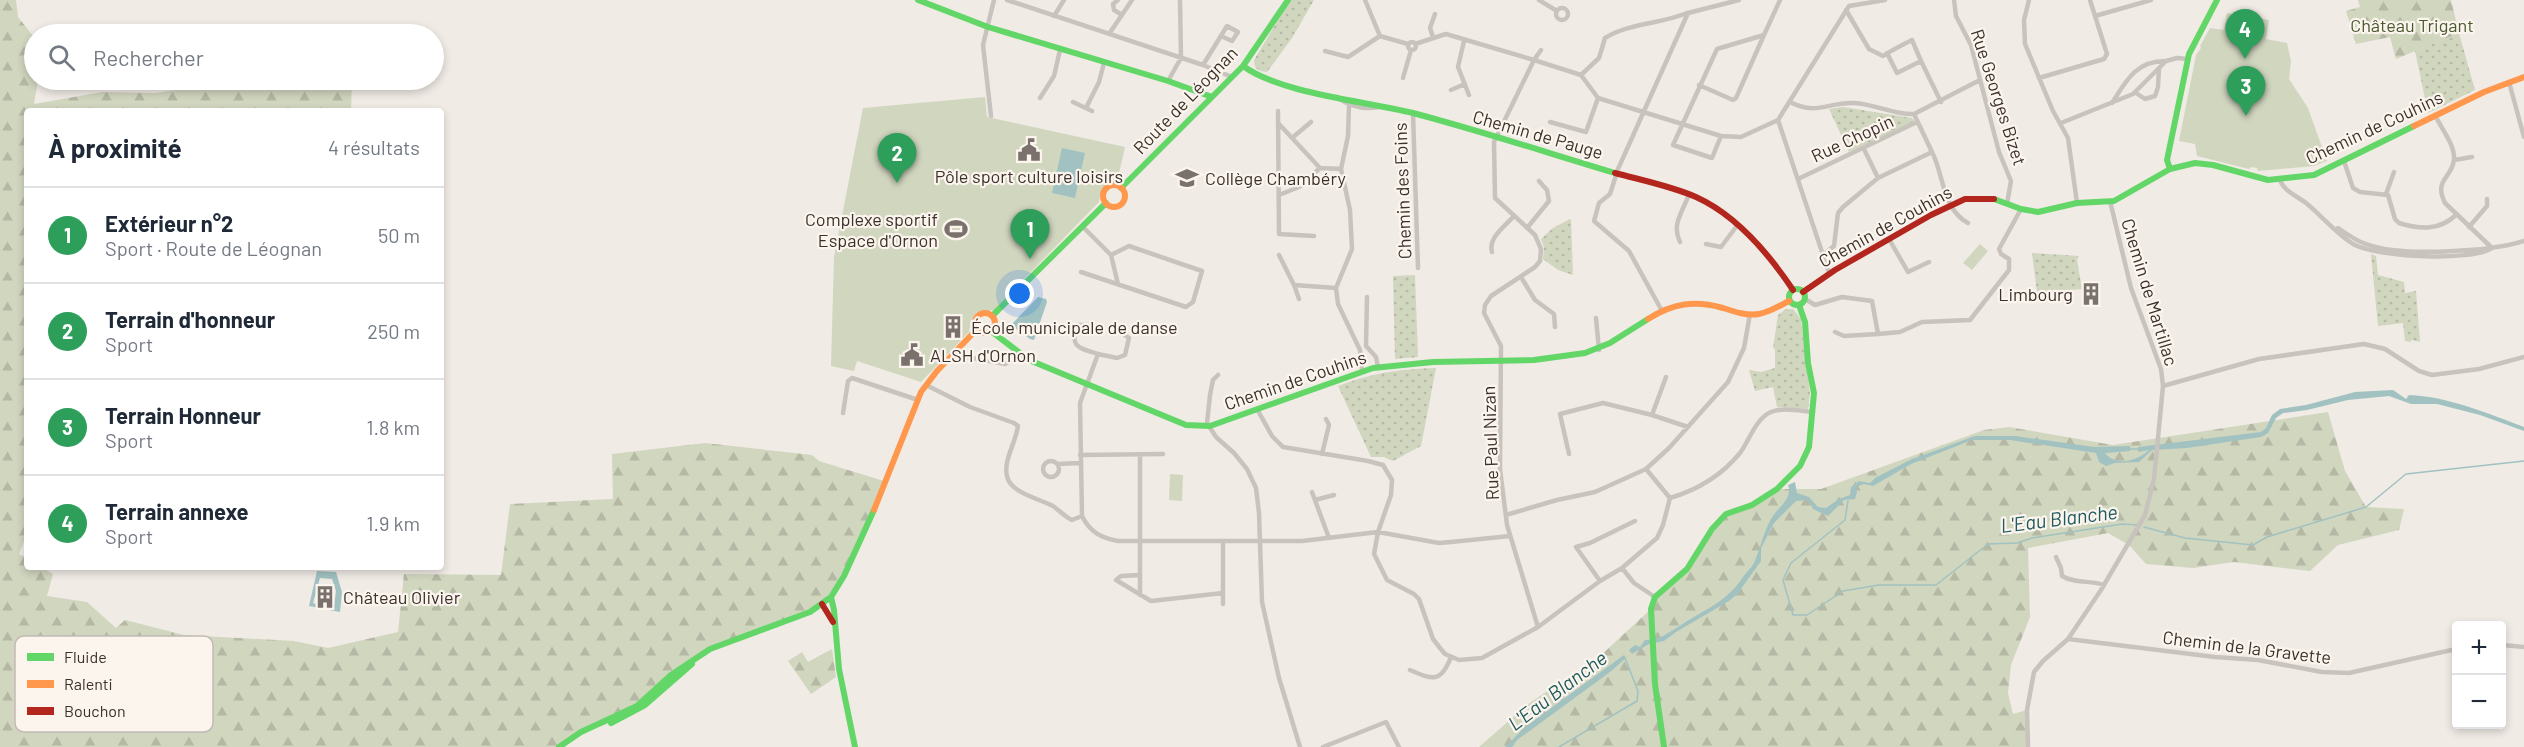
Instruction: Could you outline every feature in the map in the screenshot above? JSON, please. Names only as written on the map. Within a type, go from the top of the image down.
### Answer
[{"type":"street","points":[[918,0],[988,27],[1168,81],[1212,97]]},
{"type":"street","points":[[990,116],[983,45],[994,0]]},
{"type":"street","points":[[1007,0],[1203,65],[1232,77]]},
{"type":"street","points":[[1054,16],[1064,0]]},
{"type":"street","points":[[1118,0],[1113,4],[1114,10],[1122,15]]},
{"type":"street","points":[[1109,34],[1132,0]]},
{"type":"street","points":[[1168,81],[1180,58],[1180,0]]},
{"type":"street","name":"Route de Léognan","points":[[1121,188],[1243,66],[1288,0]]},
{"type":"street","points":[[1365,0],[1380,36]]},
{"type":"street","points":[[1539,0],[1557,11]]},
{"type":"street","points":[[1581,75],[1599,58],[1605,38],[1617,31],[1674,19],[1688,13],[1739,0]]},
{"type":"street","points":[[1699,85],[1733,100],[1736,98],[1779,0]]},
{"type":"street","points":[[1325,51],[1348,57],[1380,36],[1415,44],[1446,34],[1581,75],[1598,98],[1721,136],[1741,137],[1778,120],[1846,10],[1853,5],[1885,0]]},
{"type":"street","name":"Rue Georges Bizet","points":[[1954,0],[1956,16],[1968,38],[1999,152],[2011,181],[2007,204]]},
{"type":"street","points":[[2029,0],[2024,20],[2025,44],[2069,143],[2077,203]]},
{"type":"street","points":[[2039,78],[2104,59],[2107,54],[2090,0]]},
{"type":"street","points":[[2095,16],[2151,0]]},
{"type":"street","points":[[2170,169],[2168,160],[2188,59],[2217,0]]},
{"type":"street","points":[[1846,10],[1869,49],[1883,56],[1911,40],[1941,102]]},
{"type":"street","points":[[1662,311],[1629,251],[1594,222],[1599,203],[1610,194],[1617,172],[1688,13]]},
{"type":"street","points":[[1433,37],[1430,28],[1435,14]]},
{"type":"street","points":[[1721,136],[1712,158],[1673,145],[1717,49],[1764,34]]},
{"type":"street","points":[[1203,65],[1221,36]]},
{"type":"street","points":[[1464,41],[1458,66],[1469,95]]},
{"type":"street","points":[[1408,44],[1411,50]]},
{"type":"street","points":[[1403,78],[1415,44]]},
{"type":"street","points":[[1040,98],[1054,76],[1060,50]]},
{"type":"street","points":[[1541,50],[1495,138],[1493,147],[1494,195],[1499,203],[1538,240],[1541,253],[1535,267],[1521,277],[1535,300],[1552,311],[1555,327]]},
{"type":"street","points":[[1887,53],[1897,73],[1921,61]]},
{"type":"street","points":[[2112,102],[2136,68],[2152,62],[2177,58],[2188,59]]},
{"type":"street","points":[[2061,123],[2136,93],[2166,61]]},
{"type":"street","points":[[1086,108],[1100,82],[1104,63]]},
{"type":"street","name":"Chemin de Pauge","points":[[1243,66],[1266,80],[1306,91],[1332,94],[1413,113],[1689,194],[1715,207],[1780,270],[1793,290]]},
{"type":"street","points":[[2136,93],[2145,99],[2155,96],[2159,68]]},
{"type":"street","name":"Chemin de Couhins","points":[[1802,299],[1829,273],[1952,204],[1976,198],[1990,198],[2021,209],[2041,211],[2077,203],[2110,201],[2125,196],[2170,169],[2186,165],[2204,164],[2265,179],[2317,174],[2435,115],[2524,77]]},
{"type":"street","points":[[1790,102],[1814,110],[1855,103],[1904,114],[1914,114],[1980,80]]},
{"type":"street","points":[[2509,82],[2524,137]]},
{"type":"street","points":[[1451,90],[1465,84]]},
{"type":"street","points":[[1332,94],[1349,106],[1368,109],[1384,106]]},
{"type":"street","points":[[1550,122],[1586,132],[1598,98]]},
{"type":"street","points":[[1073,102],[1092,111]]},
{"type":"street","points":[[1349,106],[1348,136],[1341,169],[1350,210],[1352,249],[1336,288],[1338,304],[1360,350],[1362,371]]},
{"type":"street","points":[[1278,111],[1279,234],[1314,236]]},
{"type":"street","name":"Chemin des Foins","points":[[1413,113],[1418,268]]},
{"type":"street","points":[[1914,114],[1940,167],[1941,184],[1961,219],[1968,223]]},
{"type":"street","points":[[2435,115],[2453,150],[2454,160],[2440,190],[2445,203],[2492,248]]},
{"type":"street","points":[[1778,120],[1829,273]]},
{"type":"street","points":[[1293,138],[1311,122]]},
{"type":"street","name":"Rue Chopin","points":[[1798,179],[1917,122]]},
{"type":"street","points":[[1278,124],[1320,168]]},
{"type":"street","points":[[1864,149],[1878,178]]},
{"type":"street","points":[[1823,255],[1834,246],[1836,222],[1843,207],[1878,178],[1932,152]]},
{"type":"street","points":[[2454,160],[2472,157]]},
{"type":"street","points":[[2344,161],[2355,190],[2386,194],[2390,198],[2395,219],[2402,225],[2435,228],[2445,224],[2456,215]]},
{"type":"street","points":[[1279,195],[1299,187],[1320,168],[1341,169]]},
{"type":"street","points":[[2386,194],[2394,172]]},
{"type":"street","points":[[2280,179],[2283,187],[2330,224],[2367,244],[2387,249],[2433,251],[2492,248],[2524,241]]},
{"type":"street","points":[[1527,228],[1549,201],[1547,189],[1539,182]]},
{"type":"street","points":[[1113,185],[1121,188],[1125,198],[1122,204],[1112,207],[1106,203],[1104,194],[1107,188],[1113,185]]},
{"type":"street","points":[[1680,242],[1675,233],[1675,226],[1689,194]]},
{"type":"street","points":[[2469,226],[2487,206],[2487,199]]},
{"type":"street","name":"Chemin de Martillac","points":[[2028,747],[2027,710],[2034,672],[2068,639],[2104,585],[2145,515],[2154,479],[2163,386],[2157,355],[2131,288],[2110,201]]},
{"type":"street","points":[[992,316],[1106,203]]},
{"type":"street","points":[[1835,332],[1844,336],[1900,332],[1922,322],[1964,321],[1974,317],[2009,270],[2009,259],[2001,254],[2000,249],[2021,209]]},
{"type":"street","points":[[1492,252],[1491,243],[1513,217]]},
{"type":"street","points":[[1082,226],[1111,255],[1118,285]]},
{"type":"street","points":[[1706,244],[1721,247],[1736,227]]},
{"type":"street","points":[[1889,239],[1908,272],[1929,262]]},
{"type":"street","points":[[1082,272],[1186,307],[1193,302],[1202,271],[1129,246],[1111,255]]},
{"type":"street","points":[[1279,255],[1299,299]]},
{"type":"street","name":"Rue Paul Nizan","points":[[1521,277],[1491,296],[1484,309],[1486,321],[1500,341],[1500,468],[1506,514],[1510,536],[1538,627]]},
{"type":"street","points":[[1294,285],[1336,288]]},
{"type":"street","points":[[1802,299],[1794,305],[1790,301],[1789,294],[1793,290],[1802,299],[1815,305],[1842,297],[1872,301],[1878,334]]},
{"type":"street","points":[[1367,297],[1366,346],[1376,357],[1378,367]]},
{"type":"street","points":[[1664,747],[1651,642],[1651,609],[1655,597],[1687,569],[1712,530],[1726,514],[1752,505],[1777,489],[1800,466],[1809,447],[1814,393],[1808,363],[1802,299]]},
{"type":"street","name":"Chemin de Couhins","points":[[991,330],[1017,353],[1029,360],[1186,425],[1210,426],[1378,367],[1431,362],[1540,361],[1599,350],[1662,311],[1682,303],[1695,302],[1750,314],[1774,310],[1790,301]]},
{"type":"street","points":[[559,747],[581,732],[637,706],[681,668],[710,649],[810,612],[831,597],[844,576],[880,498],[926,385],[977,329],[976,320],[980,315],[986,313],[992,316],[995,323],[991,330],[986,333],[977,329]]},
{"type":"street","points":[[1506,514],[1595,492],[1646,469],[1722,391],[1744,348],[1750,314]]},
{"type":"street","points":[[1596,318],[1599,350]]},
{"type":"street","points":[[1087,325],[1077,325],[1074,342],[1082,349],[1098,354],[1117,358],[1125,355],[1128,338],[1122,333]]},
{"type":"street","points":[[2163,386],[2259,359],[2364,344],[2385,349],[2428,375],[2450,374],[2524,357]]},
{"type":"street","points":[[962,356],[1005,364],[1013,360],[1017,353]]},
{"type":"street","points":[[1098,354],[1080,403],[1080,463],[1082,516],[1092,531],[1099,536],[1118,541],[1302,541],[1378,532],[1439,543],[1510,536]]},
{"type":"street","points":[[1218,375],[1213,380],[1207,418],[1216,437],[1234,453],[1252,479],[1256,489],[1261,540],[1262,602],[1279,678],[1300,747]]},
{"type":"street","points":[[1652,415],[1666,377]]},
{"type":"street","points":[[843,413],[848,381],[852,378],[918,400]]},
{"type":"street","points":[[926,385],[970,407],[1018,426],[1007,466],[1007,478],[1015,488],[1052,506],[1068,518],[1072,520],[1082,516]]},
{"type":"street","points":[[1569,454],[1560,414],[1603,403],[1688,427]]},
{"type":"street","points":[[1257,409],[1272,436],[1283,447],[1383,465],[1392,480],[1391,495],[1378,532],[1374,555],[1383,574],[1394,585],[1414,594],[1419,599],[1433,639],[1451,657],[1466,660],[1482,658],[1538,627],[1600,580],[1622,568],[1657,538],[1670,498]]},
{"type":"street","points":[[1670,498],[1693,491],[1713,478],[1739,453],[1760,422],[1770,412],[1786,410],[1813,412]]},
{"type":"street","points":[[1322,454],[1329,425],[1326,419]]},
{"type":"street","points":[[1080,455],[1163,454]]},
{"type":"street","points":[[1140,455],[1140,595]]},
{"type":"street","points":[[1058,464],[1080,463]]},
{"type":"street","points":[[1646,469],[1670,498]]},
{"type":"street","points":[[1312,492],[1329,538]]},
{"type":"street","points":[[1315,500],[1334,495]]},
{"type":"street","points":[[1600,580],[1576,547],[1590,543],[1635,521]]},
{"type":"street","points":[[1223,542],[1223,604]]},
{"type":"street","points":[[2056,557],[2062,576],[2070,581],[2095,582],[2104,585]]},
{"type":"street","points":[[1622,568],[1634,583],[1655,597]]},
{"type":"street","points":[[1140,575],[1121,576],[1116,580],[1151,601],[1223,593]]},
{"type":"street","points":[[831,597],[835,612],[834,622],[840,674],[855,747]]},
{"type":"street","points":[[822,604],[834,622]]},
{"type":"street","name":"Chemin de la Gravette","points":[[2068,639],[2258,660],[2322,672],[2349,673],[2452,650]]},
{"type":"street","points":[[571,740],[633,715],[700,657],[725,643]]},
{"type":"street","points":[[2506,645],[2524,647]]},
{"type":"street","points":[[1410,670],[1428,678],[1439,677],[1446,670],[1451,657]]},
{"type":"street","points":[[1323,747],[1386,722],[1398,747]]},
{"type":"green space","points":[[0,0],[16,0],[18,17],[24,24],[24,90],[36,90],[34,104],[102,92],[352,90],[351,108],[24,108],[24,542],[19,554],[24,556],[24,570],[46,570],[53,574],[47,596],[87,602],[116,628],[125,620],[184,635],[202,636],[15,636],[15,732],[213,732],[213,637],[294,641],[328,648],[398,632],[404,574],[501,575],[510,504],[613,499],[612,454],[705,443],[812,455],[819,461],[887,482],[844,576],[822,604],[727,642],[700,657],[633,715],[595,728],[559,747],[0,747]]},
{"type":"green space","points":[[1290,0],[1314,0],[1292,38],[1267,72],[1259,70],[1254,60]]},
{"type":"green space","name":"Château Trigant","points":[[2358,0],[2451,0],[2459,33],[2396,59],[2390,37],[2356,44],[2346,11],[2360,7]]},
{"type":"green space","points":[[2227,13],[2269,20],[2266,39],[2287,43],[2291,61],[2289,79],[2308,108],[2327,161],[2314,166],[2258,171],[2257,168],[2249,169],[2197,156],[2195,144],[2179,141],[2196,55],[2210,28],[2224,30]]},
{"type":"green space","points":[[2459,33],[2475,90],[2428,113],[2415,51]]},
{"type":"green space","name":"Complexe sportif Espace d'Ornon","points":[[985,97],[987,117],[1125,147],[1117,182],[1104,187],[1099,202],[994,310],[977,313],[971,321],[969,332],[921,382],[857,361],[854,371],[831,366],[834,257],[863,108]]},
{"type":"green space","points":[[1843,107],[1912,118],[1915,122],[1849,152],[1829,109]]},
{"type":"green space","points":[[1570,219],[1573,275],[1558,270],[1543,259],[1544,247],[1541,239],[1553,228]]},
{"type":"green space","points":[[1980,244],[1988,251],[1972,270],[1963,263]]},
{"type":"green space","points":[[2032,253],[2079,256],[2077,260],[2082,289],[2037,293]]},
{"type":"green space","points":[[2371,254],[2376,256],[2378,275],[2404,282],[2405,293],[2416,291],[2420,342],[2405,341],[2403,323],[2378,326]]},
{"type":"green space","points":[[1415,275],[1418,357],[1395,359],[1393,276]]},
{"type":"green space","points":[[1786,309],[1793,309],[1801,319],[1810,394],[1808,409],[1777,407],[1773,387],[1755,391],[1749,370],[1761,372],[1775,368],[1775,349],[1773,348],[1778,315]]},
{"type":"green space","points":[[1436,368],[1421,446],[1393,461],[1384,457],[1371,457],[1338,386],[1386,372]]},
{"type":"green space","points":[[2328,412],[2345,471],[2366,507],[2404,509],[2399,530],[2338,545],[2310,571],[2234,562],[2193,568],[2146,564],[2129,545],[2108,533],[2028,548],[2030,617],[2011,665],[2008,693],[2013,714],[2027,710],[2028,747],[1479,747],[1528,704],[1599,657],[1651,609],[1655,597],[1687,569],[1726,514],[1752,505],[1777,489],[1821,489],[1984,430],[2009,427],[2113,445]]},
{"type":"green space","points":[[1170,474],[1183,475],[1182,501],[1169,500]]},
{"type":"green space","points":[[832,649],[836,677],[811,694],[788,661],[802,652],[808,662]]},
{"type":"water","points":[[1062,148],[1085,153],[1075,198],[1052,193]]},
{"type":"water","points":[[1038,297],[1046,299],[1047,302],[1034,340],[1011,325]]},
{"type":"water","points":[[2393,390],[2406,399],[2409,395],[2423,396],[2468,406],[2524,427],[2524,431],[2480,415],[2437,404],[2411,404],[2389,396],[2348,400],[2283,413],[2276,418],[2268,433],[2261,437],[2187,448],[2152,450],[2139,462],[2115,463],[2106,466],[2099,462],[2096,453],[2010,440],[1972,440],[1911,464],[1873,486],[1864,484],[1856,487],[1855,499],[1844,500],[1828,516],[1813,509],[1808,500],[1796,501],[1774,523],[1761,548],[1761,561],[1738,593],[1729,601],[1664,641],[1649,644],[1632,654],[1629,650],[1635,645],[1640,647],[1645,640],[1666,634],[1714,605],[1736,586],[1754,564],[1771,519],[1787,499],[1788,485],[1795,482],[1797,493],[1809,497],[1818,507],[1826,508],[1850,495],[1851,487],[1859,481],[1870,483],[1875,478],[1912,459],[1975,436],[2015,436],[2094,447],[2130,446],[2130,451],[2105,453],[2115,460],[2127,461],[2149,450],[2138,452],[2138,447],[2261,432],[2266,428],[2272,415],[2280,409],[2306,405],[2355,392]]},
{"type":"water","points":[[317,571],[336,572],[342,592],[340,612],[309,606]],"holes":[[[320,578],[332,579],[336,591],[334,606],[313,603]]]},
{"type":"water","points":[[1624,655],[1626,658],[1610,672],[1517,740],[1512,747],[1505,747],[1525,727]]},
{"type":"waterway","name":"L'Eau Blanche","points":[[2129,449],[2139,449]]},
{"type":"waterway","name":"L'Eau Blanche","points":[[2144,527],[2185,538],[2253,545],[2267,537],[2366,507],[2406,474],[2524,461]]},
{"type":"waterway","name":"L'Eau Blanche","points":[[1848,501],[1845,520],[1791,563],[1783,580],[1793,615],[1807,615],[1843,591],[1879,585],[1936,585],[1988,544],[2017,543],[2032,538],[2122,524],[2137,525]]},
{"type":"waterway","name":"L'Eau Blanche","points":[[1559,747],[1637,701],[1638,691],[1625,658]]},
{"type":"traffic: fast","points":[[918,0],[988,27],[1168,81],[1212,97]]},
{"type":"traffic: fast","points":[[1121,188],[1243,66],[1288,0]]},
{"type":"traffic: fast","points":[[2170,169],[2167,160],[2189,54],[2217,0]]},
{"type":"traffic: fast","points":[[1243,66],[1260,76],[1301,90],[1413,113],[1615,173]]},
{"type":"traffic: fast","points":[[1994,199],[2021,209],[2038,212],[2077,203],[2114,201],[2170,169],[2195,163],[2213,165],[2268,180],[2314,175],[2414,126]]},
{"type":"traffic: fast","points":[[992,316],[1106,203]]},
{"type":"traffic: fast","points":[[1797,289],[1803,291],[1805,297],[1803,303],[1797,305],[1791,303],[1789,297],[1791,291],[1797,289]]},
{"type":"traffic: fast","points":[[1664,747],[1655,684],[1651,609],[1655,597],[1687,569],[1712,529],[1726,514],[1752,505],[1777,489],[1800,466],[1809,447],[1814,393],[1808,363],[1805,322],[1799,305]]},
{"type":"traffic: fast","points":[[991,331],[1029,360],[1186,425],[1210,426],[1373,368],[1433,362],[1534,360],[1585,353],[1610,343],[1648,319]]},
{"type":"traffic: fast","points":[[559,747],[581,732],[637,706],[671,675],[710,649],[810,612],[831,597],[844,576],[874,510]]},
{"type":"traffic: fast","points":[[831,597],[839,669],[855,747]]},
{"type":"traffic: fast","points":[[611,723],[645,705],[692,664]]},
{"type":"traffic: slow","points":[[2414,126],[2484,92],[2524,77]]},
{"type":"traffic: slow","points":[[1114,185],[1124,192],[1125,196],[1118,206],[1114,207],[1104,200],[1103,196],[1110,186],[1114,185]]},
{"type":"traffic: slow","points":[[1648,319],[1666,309],[1684,304],[1703,304],[1741,313],[1759,314],[1789,301]]},
{"type":"traffic: slow","points":[[985,313],[992,316],[995,323],[992,330],[985,333],[978,330],[975,323],[978,316],[985,313]]},
{"type":"traffic: slow","points":[[874,510],[921,392],[937,371],[977,329]]},
{"type":"traffic: jam","points":[[1615,173],[1696,197],[1725,214],[1762,250],[1793,290]]},
{"type":"traffic: jam","points":[[1803,292],[1835,270],[1931,215],[1965,199],[1994,199]]},
{"type":"traffic: jam","points":[[822,604],[833,622]]},
{"type":"place","name":"Terrain annexe","points":[[2245,59]]},
{"type":"place","name":"Terrain Honneur","points":[[2246,116]]},
{"type":"place","name":"Pôle sport culture loisirs","points":[[1029,150]]},
{"type":"place","name":"Collège Chambéry","points":[[1187,178]]},
{"type":"place","name":"Terrain d'honneur","points":[[897,183]]},
{"type":"place","name":"Complexe sportif Espace d'Ornon","points":[[956,229]]},
{"type":"place","name":"Extérieur n°2","points":[[1030,259]]},
{"type":"place","name":"Limbourg","points":[[2091,294]]},
{"type":"place","name":"École municipale de danse","points":[[953,327]]},
{"type":"place","name":"ALSH d'Ornon","points":[[912,355]]},
{"type":"place","name":"Château Olivier","points":[[325,597]]}]
